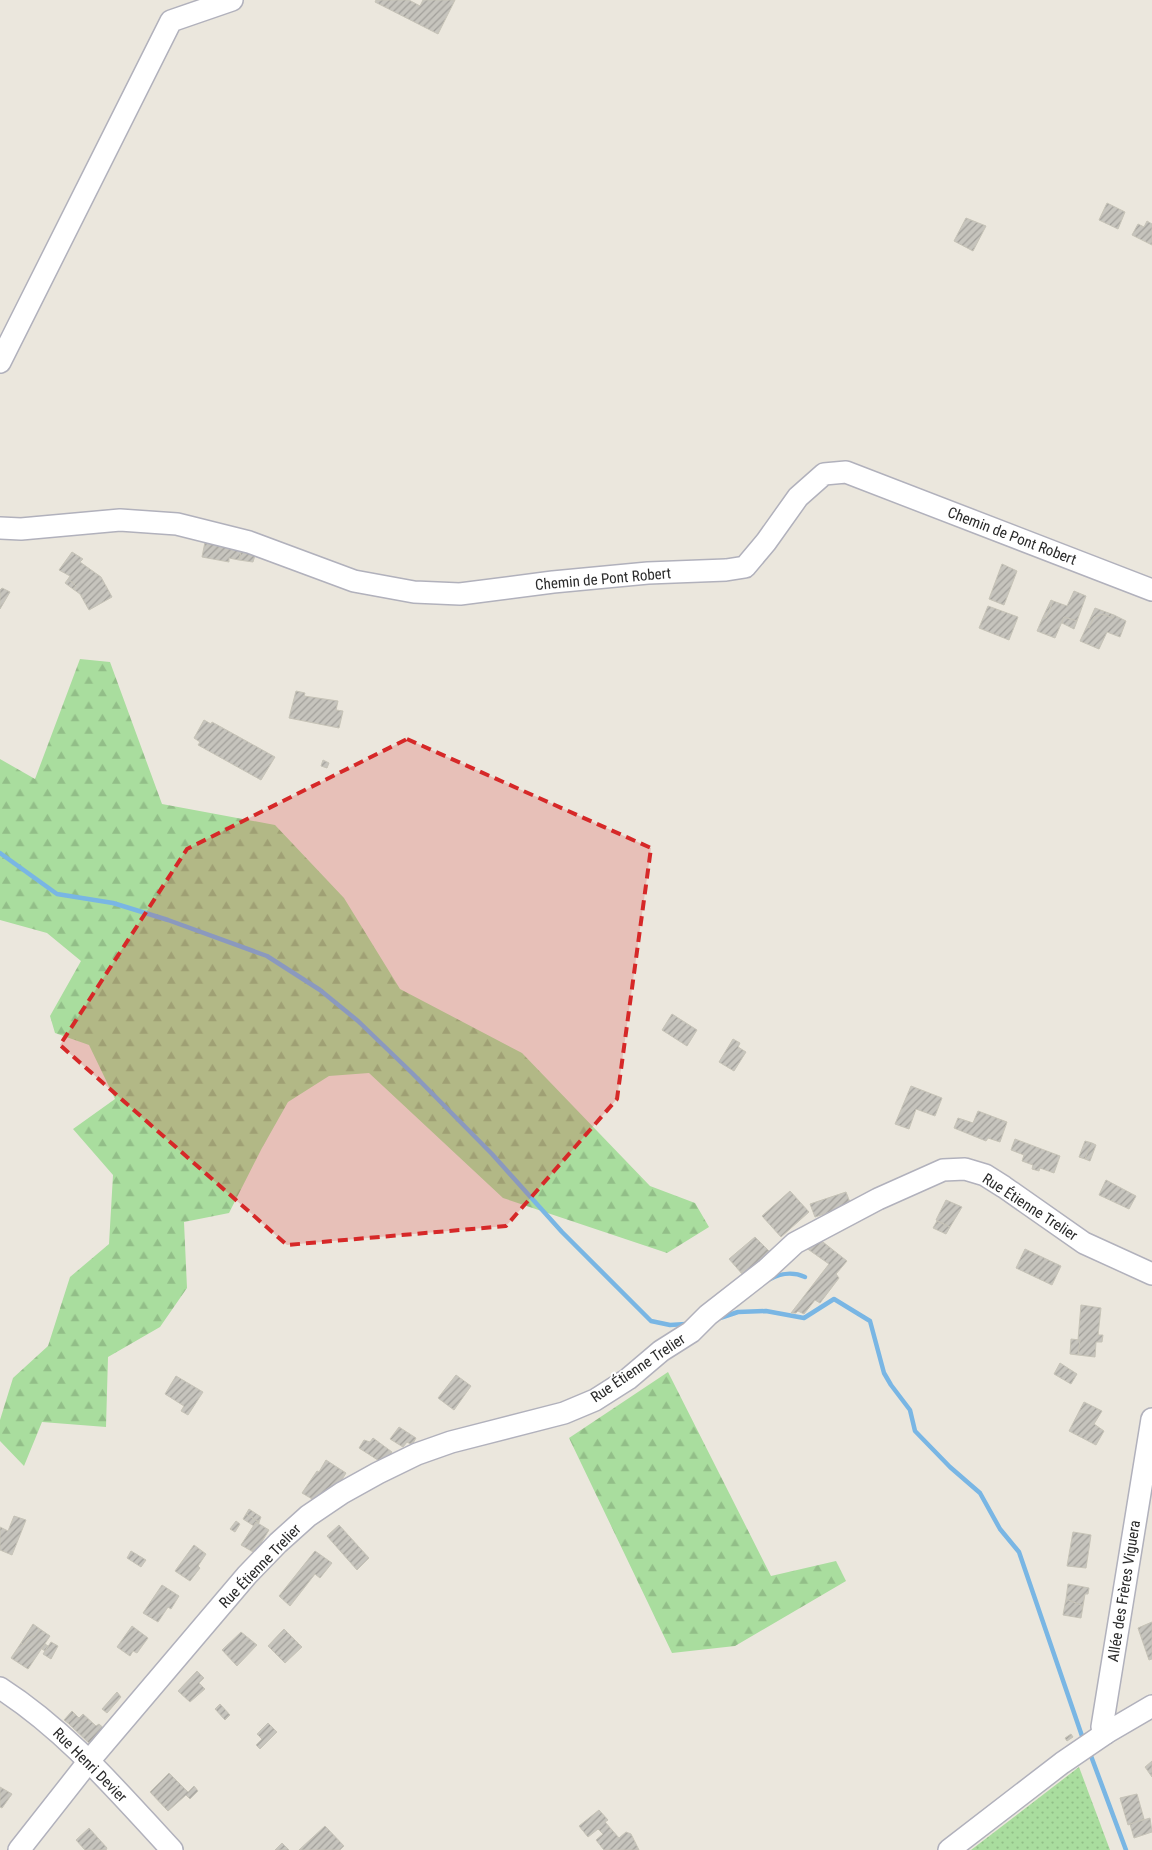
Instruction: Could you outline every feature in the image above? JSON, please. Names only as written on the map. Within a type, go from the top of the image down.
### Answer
[{"type":"street","points":[[0,362],[170,21],[232,0]]},
{"type":"street","name":"Chemin de Pont Robert","points":[[0,528],[21,529],[120,520],[177,524],[249,542],[354,581],[414,592],[460,594],[648,573],[726,570],[745,567],[766,542],[798,497],[824,474],[846,472],[1152,590]]},
{"type":"street","name":"Rue Étienne Trelier","points":[[19,1850],[89,1761],[247,1575],[308,1516],[342,1493],[417,1454],[451,1442],[564,1412],[595,1400],[628,1378],[661,1351],[691,1332],[708,1315],[767,1269],[795,1243],[921,1178],[943,1170],[965,1169],[985,1175],[1084,1243],[1152,1274]]},
{"type":"street","name":"Allée des Frères Viguera","points":[[1106,1733],[1102,1727],[1152,1419]]},
{"type":"street","name":"Rue Henri Devier","points":[[0,1688],[23,1703],[60,1732],[172,1850]]},
{"type":"street","points":[[950,1850],[1062,1763],[1106,1733],[1152,1706]]},
{"type":"highlighted area","points":[[407,739],[651,848],[617,1099],[506,1226],[287,1245],[60,1045],[187,849]]},
{"type":"green space","points":[[80,659],[110,662],[162,804],[275,825],[344,898],[400,989],[522,1053],[650,1186],[695,1203],[709,1227],[667,1253],[503,1198],[369,1073],[329,1076],[288,1102],[229,1213],[184,1222],[187,1288],[160,1327],[108,1357],[106,1427],[42,1422],[24,1466],[0,1441],[0,1420],[13,1378],[48,1346],[70,1277],[109,1244],[113,1175],[73,1129],[115,1099],[89,1045],[55,1033],[50,1016],[81,961],[47,933],[0,920],[0,759],[35,779]]},
{"type":"green space","points":[[668,1372],[771,1576],[836,1561],[846,1581],[735,1646],[672,1653],[569,1438]]},
{"type":"green space","points":[[1079,1767],[1110,1850],[971,1850]]},
{"type":"building","points":[[376,0],[409,0],[420,6],[423,0],[455,0],[438,34],[375,2]]},
{"type":"building","points":[[1107,203],[1125,212],[1118,229],[1099,220]]},
{"type":"building","points":[[966,218],[986,226],[973,251],[954,241]]},
{"type":"building","points":[[1147,221],[1152,224],[1152,245],[1132,235],[1138,224],[1144,227]]},
{"type":"building","points":[[206,537],[243,545],[239,560],[229,558],[229,562],[202,557]]},
{"type":"building","points":[[243,545],[257,549],[253,562],[239,560]]},
{"type":"building","points":[[72,552],[83,559],[80,562],[101,577],[112,597],[89,610],[80,594],[73,589],[76,586],[68,579],[70,576],[59,570]]},
{"type":"building","points":[[1002,564],[1017,571],[1004,605],[989,599]]},
{"type":"building","points":[[68,579],[76,586],[73,589],[65,583]]},
{"type":"building","points":[[2,588],[10,592],[0,609],[0,590]]},
{"type":"building","points":[[1074,591],[1086,596],[1077,621],[1064,617],[1055,638],[1037,631],[1043,617],[1046,618],[1053,601],[1067,606]]},
{"type":"building","points":[[1051,600],[1053,601],[1046,618],[1043,617]]},
{"type":"building","points":[[988,606],[1018,617],[1009,640],[979,628]]},
{"type":"building","points":[[1095,608],[1114,615],[1113,618],[1103,614],[1094,617],[1089,628],[1087,626]]},
{"type":"building","points":[[1103,614],[1113,618],[1114,615],[1126,621],[1120,637],[1107,632],[1099,649],[1080,641],[1087,626],[1089,628],[1094,617]]},
{"type":"building","points":[[1064,617],[1077,621],[1074,629],[1062,623]]},
{"type":"building","points":[[296,691],[305,693],[304,696],[338,701],[336,710],[343,711],[339,728],[289,718]]},
{"type":"building","points":[[204,720],[211,724],[212,722],[275,757],[261,780],[198,745],[200,742],[194,738]]},
{"type":"building","points":[[323,760],[329,763],[327,768],[321,766]]},
{"type":"building","points":[[672,1014],[697,1030],[687,1046],[662,1030]]},
{"type":"building","points":[[733,1039],[740,1043],[738,1047],[746,1052],[734,1071],[719,1062]]},
{"type":"building","points":[[911,1086],[942,1098],[935,1116],[916,1109],[909,1129],[895,1124]]},
{"type":"building","points":[[978,1111],[1007,1122],[1000,1142],[988,1138],[986,1141],[954,1128],[958,1118],[973,1123]]},
{"type":"building","points":[[1015,1139],[1060,1156],[1054,1173],[1040,1168],[1039,1171],[1032,1169],[1033,1165],[1022,1161],[1024,1155],[1011,1150]]},
{"type":"building","points":[[1085,1141],[1092,1143],[1085,1159],[1079,1157]]},
{"type":"building","points":[[1092,1143],[1096,1145],[1090,1161],[1085,1159]]},
{"type":"building","points":[[1106,1180],[1136,1196],[1129,1209],[1099,1195]]},
{"type":"building","points":[[790,1191],[809,1212],[781,1237],[762,1216]]},
{"type":"building","points":[[846,1192],[851,1205],[815,1217],[810,1204]]},
{"type":"building","points":[[946,1200],[962,1207],[950,1227],[936,1220]]},
{"type":"building","points":[[937,1221],[950,1227],[946,1234],[933,1228]]},
{"type":"building","points":[[814,1235],[847,1261],[836,1274],[839,1278],[820,1303],[815,1300],[804,1314],[798,1311],[791,1313],[829,1264],[802,1245]]},
{"type":"building","points":[[755,1237],[770,1252],[743,1275],[729,1259]]},
{"type":"building","points":[[1025,1249],[1061,1266],[1052,1285],[1016,1268]]},
{"type":"building","points":[[1081,1305],[1101,1308],[1098,1335],[1103,1335],[1102,1342],[1096,1342],[1095,1357],[1078,1355]]},
{"type":"building","points":[[1071,1339],[1080,1340],[1078,1355],[1070,1354]]},
{"type":"building","points":[[1060,1363],[1077,1374],[1071,1384],[1054,1374]]},
{"type":"building","points":[[456,1375],[471,1386],[454,1410],[438,1398]]},
{"type":"building","points":[[176,1376],[203,1392],[188,1415],[181,1411],[184,1406],[165,1394]]},
{"type":"building","points":[[1084,1402],[1102,1411],[1094,1424],[1104,1431],[1096,1445],[1069,1431]]},
{"type":"building","points":[[399,1427],[416,1438],[412,1445],[407,1442],[403,1447],[390,1439]]},
{"type":"building","points":[[373,1438],[392,1452],[384,1464],[359,1448],[364,1440],[370,1442]]},
{"type":"building","points":[[326,1460],[346,1473],[335,1491],[319,1503],[302,1493]]},
{"type":"building","points":[[249,1509],[261,1517],[259,1522],[246,1514]]},
{"type":"building","points":[[246,1514],[259,1523],[256,1522],[254,1526],[243,1519]]},
{"type":"building","points":[[14,1516],[26,1520],[12,1555],[0,1550],[0,1527],[8,1531]]},
{"type":"building","points":[[236,1521],[240,1524],[235,1532],[230,1529]]},
{"type":"building","points":[[256,1522],[269,1530],[255,1553],[241,1545]]},
{"type":"building","points":[[339,1525],[369,1558],[357,1570],[327,1536]]},
{"type":"building","points":[[1073,1532],[1091,1535],[1086,1568],[1067,1566]]},
{"type":"building","points":[[194,1545],[206,1554],[198,1566],[200,1568],[190,1581],[175,1571]]},
{"type":"building","points":[[131,1551],[146,1560],[141,1567],[127,1558]]},
{"type":"building","points":[[315,1551],[332,1563],[320,1578],[315,1574],[290,1606],[279,1596]]},
{"type":"building","points":[[1068,1584],[1089,1588],[1088,1594],[1085,1594],[1083,1606],[1066,1599]]},
{"type":"building","points":[[162,1585],[179,1596],[171,1609],[168,1607],[158,1622],[143,1613]]},
{"type":"building","points":[[1066,1599],[1083,1606],[1081,1618],[1063,1615]]},
{"type":"building","points":[[1152,1622],[1152,1659],[1149,1660],[1138,1628]]},
{"type":"building","points":[[33,1624],[40,1629],[34,1637],[28,1638],[23,1645],[21,1643]]},
{"type":"building","points":[[132,1626],[148,1638],[137,1653],[133,1651],[130,1656],[117,1647]]},
{"type":"building","points":[[40,1629],[50,1636],[28,1669],[11,1658],[21,1643],[23,1645],[28,1638],[34,1637]]},
{"type":"building","points":[[284,1629],[302,1647],[285,1663],[268,1646]]},
{"type":"building","points":[[241,1632],[257,1645],[237,1666],[222,1650]]},
{"type":"building","points":[[51,1642],[58,1646],[51,1659],[43,1654]]},
{"type":"building","points":[[45,1644],[48,1646],[45,1651],[42,1649]]},
{"type":"building","points":[[197,1671],[204,1678],[199,1683],[205,1689],[190,1702],[178,1691]]},
{"type":"building","points":[[117,1692],[121,1697],[107,1713],[102,1709]]},
{"type":"building","points":[[220,1704],[230,1715],[225,1720],[215,1709]]},
{"type":"building","points":[[72,1711],[75,1714],[68,1723],[64,1720]]},
{"type":"building","points":[[75,1714],[79,1718],[83,1714],[96,1726],[99,1724],[107,1731],[93,1747],[68,1723]]},
{"type":"building","points":[[268,1723],[277,1732],[260,1749],[256,1745],[262,1739],[257,1734]]},
{"type":"building","points":[[1071,1734],[1073,1737],[1067,1741],[1065,1738]]},
{"type":"building","points":[[1152,1761],[1152,1777],[1145,1767]]},
{"type":"building","points":[[169,1773],[188,1792],[194,1786],[198,1791],[190,1799],[186,1795],[168,1811],[150,1792]]},
{"type":"building","points":[[0,1787],[12,1794],[2,1808],[0,1807]]},
{"type":"building","points":[[1137,1794],[1144,1819],[1128,1825],[1120,1798]]},
{"type":"building","points":[[599,1810],[608,1820],[605,1822],[619,1838],[626,1832],[631,1834],[639,1850],[604,1850],[596,1840],[603,1834],[598,1829],[588,1837],[579,1826]]},
{"type":"building","points":[[1150,1818],[1152,1832],[1134,1838],[1130,1824]]},
{"type":"building","points":[[325,1826],[344,1846],[340,1850],[299,1850]]},
{"type":"building","points":[[89,1828],[107,1848],[106,1850],[85,1850],[76,1840]]},
{"type":"building","points":[[282,1843],[289,1850],[275,1850]]},
{"type":"waterway","points":[[0,853],[57,894],[113,903],[168,920],[267,956],[320,990],[358,1021],[412,1073],[492,1154],[562,1232],[651,1321],[670,1325],[686,1324]]},
{"type":"waterway","points":[[770,1279],[788,1274],[805,1277]]},
{"type":"waterway","points":[[720,1318],[738,1312],[766,1311],[804,1318],[834,1299],[870,1321],[884,1373],[910,1410],[915,1431],[950,1467],[980,1493],[1000,1529],[1019,1552],[1082,1736]]},
{"type":"waterway","points":[[1091,1756],[1126,1850]]}]
